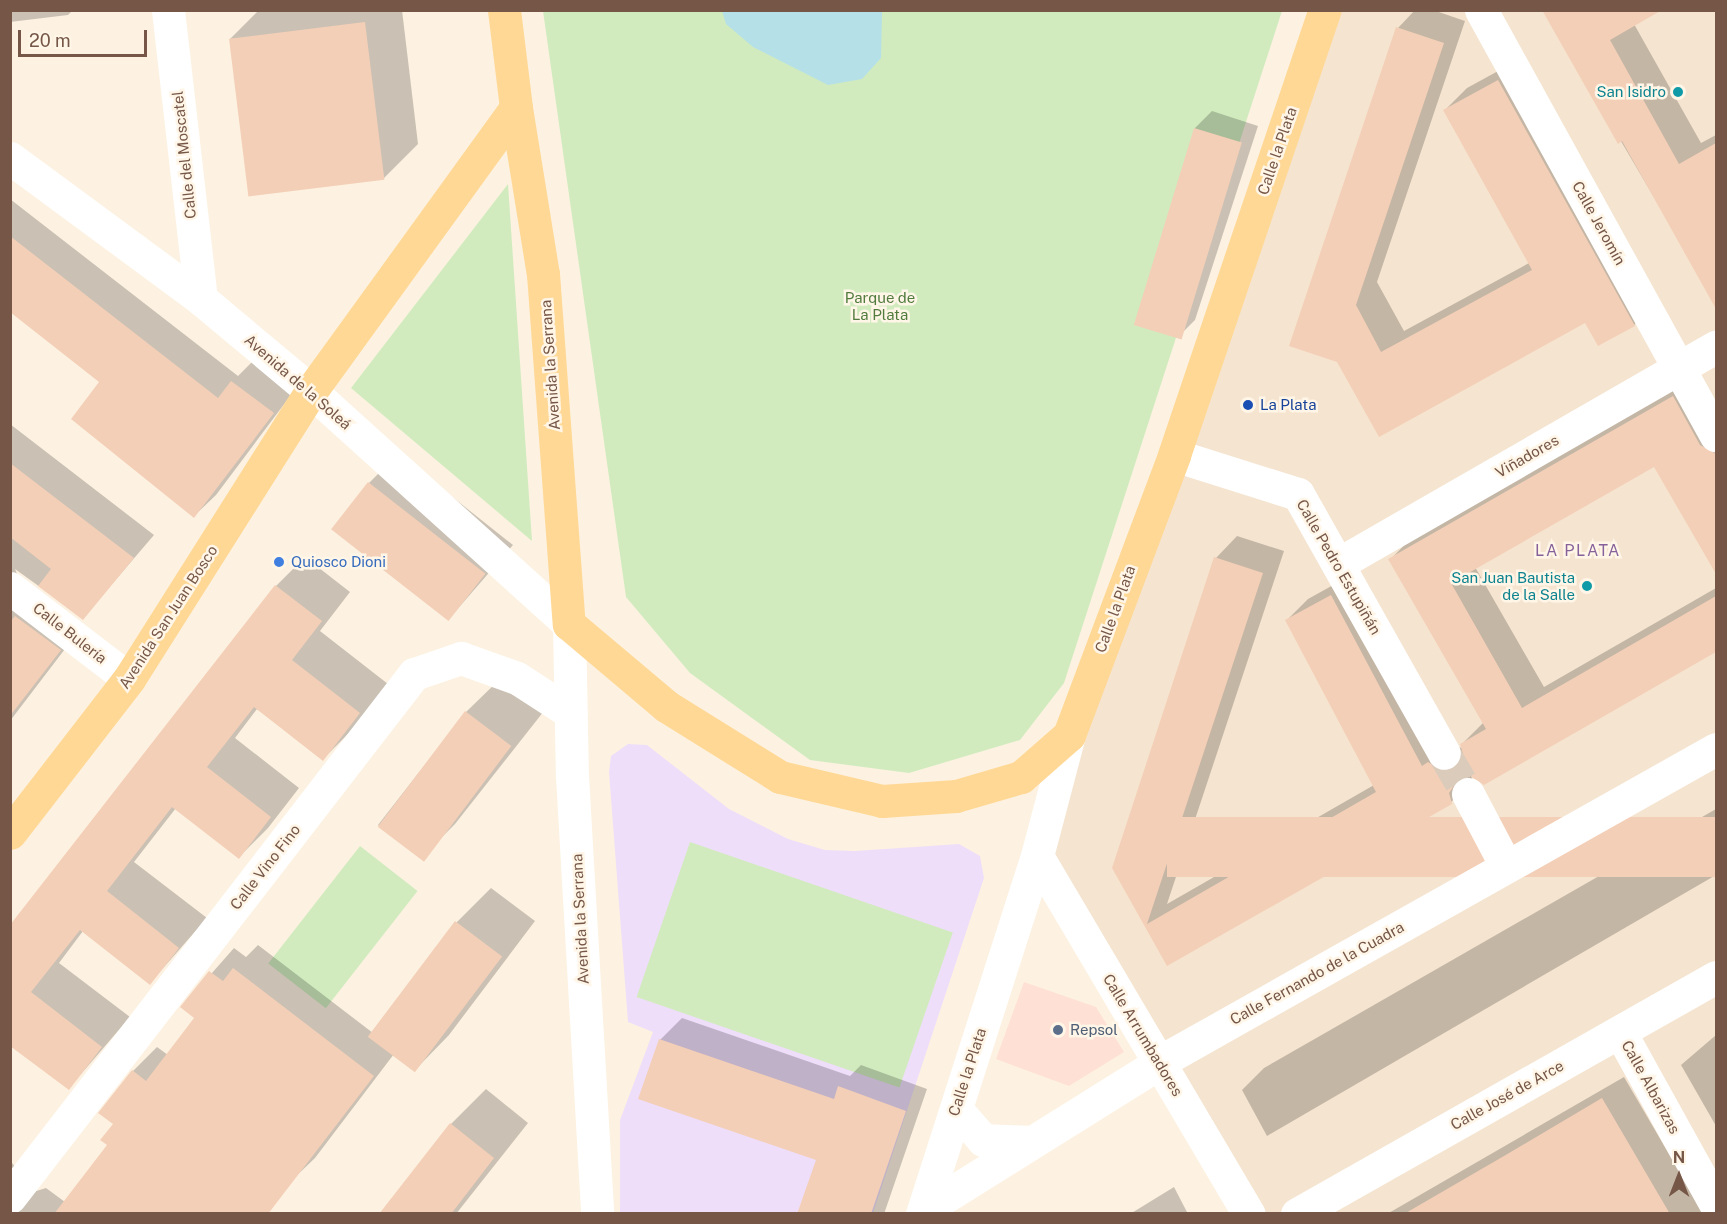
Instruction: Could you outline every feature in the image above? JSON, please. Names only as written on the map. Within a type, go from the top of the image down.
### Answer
[{"type":"main road","name":"Avenida la Serrana","points":[[504,10],[516,108],[543,274],[569,624]]},
{"type":"main road","name":"Calle la Plata","points":[[1069,735],[1174,455],[1325,10]]},
{"type":"main road","points":[[312,391],[516,108]]},
{"type":"main road","name":"Avenida San Juan Bosco","points":[[10,833],[129,679],[312,391]]},
{"type":"main road","points":[[569,624],[666,706],[780,777],[882,801],[956,796],[1021,777],[1069,735]]},
{"type":"street","name":"Calle del Moscatel","points":[[168,10],[201,299]]},
{"type":"street","name":"Calle Jeromín","points":[[1481,10],[1716,435]]},
{"type":"street","name":"Avenida de la Soleá","points":[[10,158],[201,299],[312,391],[569,624]]},
{"type":"street","name":"Viñadores","points":[[1338,564],[1716,347]]},
{"type":"street","name":"Calle Pedro Estupiñán","points":[[1174,455],[1298,494],[1444,753]]},
{"type":"street","name":"Calle Bulería","points":[[10,588],[129,679]]},
{"type":"street","name":"Avenida la Serrana","points":[[569,624],[571,713],[597,1214]]},
{"type":"street","name":"Calle Vino Fino","points":[[10,1197],[414,674],[461,658],[518,678],[571,713]]},
{"type":"street","name":"Calle la Plata","points":[[923,1212],[1037,856],[1069,735]]},
{"type":"street","name":"Calle Fernando de la Cuadra","points":[[923,1212],[1159,1063],[1716,749]]},
{"type":"street","points":[[1468,794],[1506,866]]},
{"type":"street","name":"Calle Arrumbadores","points":[[1037,856],[1249,1214]]},
{"type":"street","name":"Calle José de Arce","points":[[1297,1214],[1716,977]]},
{"type":"street","name":"Calle Albarizas","points":[[1620,1032],[1716,1205]]},
{"type":"street","points":[[956,1108],[983,1140],[1031,1142]]},
{"type":"shaded area","points":[[1325,11],[1716,11],[1716,1213],[1246,1213],[1037,856]]},
{"type":"shaded area","points":[[628,744],[647,745],[729,809],[788,839],[825,850],[855,851],[959,844],[980,856],[984,878],[873,1213],[620,1213],[620,1120],[653,1032],[628,1022],[609,772],[611,756]]},
{"type":"shaded area","name":"Repsol","points":[[1024,982],[1096,1007],[1124,1052],[1069,1086],[996,1059]]},
{"type":"green space","name":"Parque de La Plata","points":[[543,11],[1282,11],[1064,683],[1020,740],[909,773],[810,760],[690,673],[626,597]]},
{"type":"green space","points":[[508,184],[532,541],[351,388]]},
{"type":"green space","points":[[690,842],[953,933],[899,1088],[637,997]]},
{"type":"green space","points":[[360,846],[418,891],[326,1008],[268,963]]},
{"type":"water","points":[[722,11],[882,11],[881,58],[862,79],[828,85],[753,47],[726,24]]},
{"type":"building","points":[[1542,10],[1662,10],[1610,40],[1679,164],[1716,143],[1716,309],[1622,141],[1618,144]]},
{"type":"building","points":[[365,22],[384,180],[248,197],[229,39]]},
{"type":"building","points":[[1396,27],[1444,43],[1356,305],[1381,352],[1532,270],[1443,110],[1498,80],[1635,326],[1598,346],[1585,323],[1379,437],[1337,362],[1289,346]]},
{"type":"building","points":[[1194,128],[1242,143],[1182,340],[1134,325]]},
{"type":"building","points":[[10,236],[218,398],[231,381],[274,413],[194,518],[71,419],[99,382],[10,312]]},
{"type":"building","points":[[1673,396],[1700,445],[1716,454],[1716,574],[1654,467],[1451,583],[1522,708],[1716,596],[1716,652],[1484,785],[1469,775],[1459,778],[1449,793],[1452,804],[1167,966],[1112,868],[1214,557],[1263,573],[1147,924],[1376,792],[1285,620],[1331,595],[1422,766],[1428,762],[1443,772],[1454,769],[1463,754],[1460,744],[1486,729],[1388,559]]},
{"type":"building","points":[[10,463],[134,558],[83,620],[38,586],[51,569],[10,537]]},
{"type":"building","points":[[368,482],[485,574],[448,621],[331,529]]},
{"type":"building","points":[[275,585],[322,621],[292,660],[360,713],[323,761],[254,707],[207,767],[271,817],[239,859],[172,807],[107,891],[179,948],[150,985],[80,930],[31,992],[102,1047],[69,1090],[10,1046],[10,925]]},
{"type":"building","points":[[15,616],[61,650],[10,716],[10,622]]},
{"type":"building","points":[[465,711],[511,746],[424,862],[378,827]]},
{"type":"building","points":[[1167,817],[1716,817],[1716,877],[1167,877]]},
{"type":"building","points":[[455,921],[502,957],[415,1072],[368,1037]]},
{"type":"building","points":[[233,968],[374,1076],[268,1214],[54,1214],[107,1145],[100,1140],[113,1124],[98,1113],[132,1070],[146,1081],[194,1018],[180,1007],[209,971],[223,981]]},
{"type":"building","points":[[659,1039],[834,1099],[838,1086],[906,1111],[871,1214],[797,1214],[816,1160],[638,1099]]},
{"type":"building","points":[[1602,1098],[1670,1214],[1404,1214],[1504,1156]]},
{"type":"building","points":[[450,1123],[494,1158],[451,1214],[379,1214]]},
{"type":"tunnel","points":[[1444,753],[1468,794]]},
{"type":"place","name":"San Isidro","points":[[1678,92]]},
{"type":"place","name":"La Plata","points":[[1248,405]]},
{"type":"place","name":"Quiosco Dioni","points":[[279,562]]},
{"type":"place","name":"San Juan Bautista de la Salle","points":[[1587,586]]},
{"type":"place","name":"Repsol","points":[[1058,1030]]},
{"type":"district","name":"LA PLATA","points":[[1578,551]]}]
